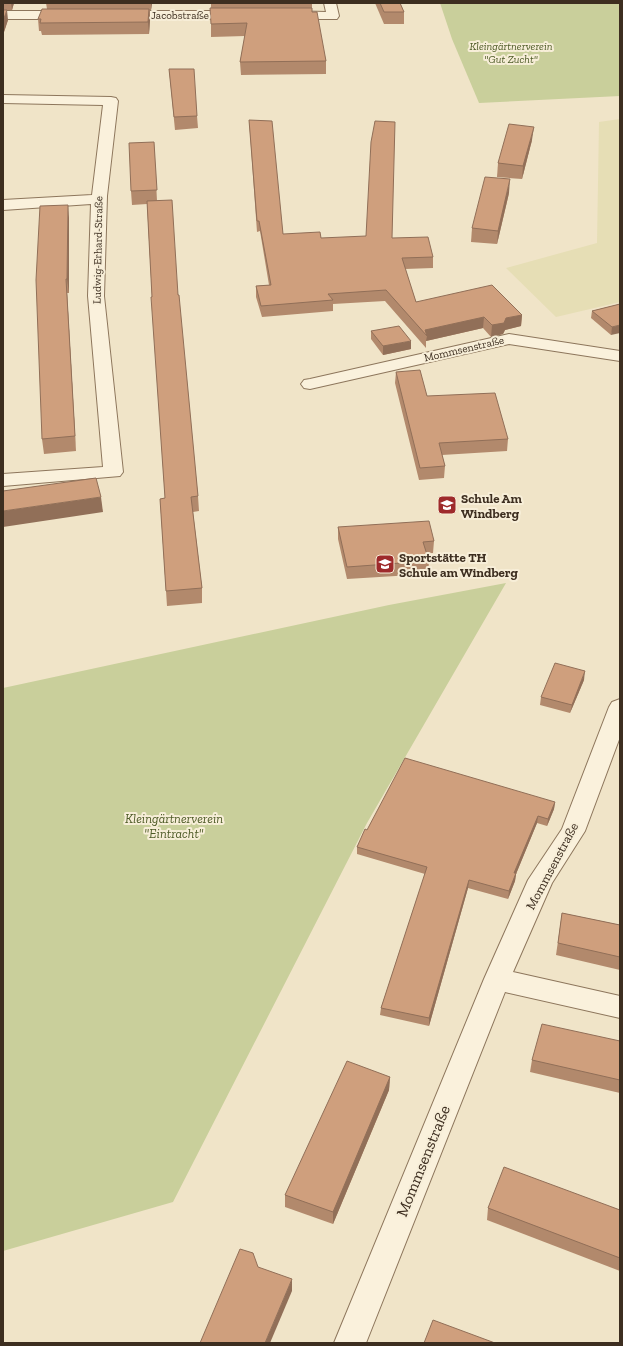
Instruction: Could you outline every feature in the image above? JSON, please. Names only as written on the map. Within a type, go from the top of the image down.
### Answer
[{"type":"street","points":[[29,15],[34,3]]},
{"type":"street","points":[[278,15],[333,16],[330,3]]},
{"type":"street","points":[[3,15],[81,15]]},
{"type":"street","name":"Jacobstraße","points":[[110,15],[254,15]]},
{"type":"street","name":"Ludwig-Erhard-Straße","points":[[3,99],[111,101],[108,113],[99,199],[100,211],[96,296],[113,472],[3,480]]},
{"type":"street","points":[[3,205],[99,199]]},
{"type":"street","name":"Mommsenstraße","points":[[310,384],[509,339],[620,356]]},
{"type":"street","name":"Mommsenstraße","points":[[350,1343],[497,979],[541,880],[573,831],[620,707]]},
{"type":"street","points":[[497,979],[620,1007]]},
{"type":"shaded area","points":[[620,119],[620,302],[556,317],[506,268],[597,243],[599,122]]},
{"type":"green space","name":"Kleingärtnerverein \"Gut Zucht\"","points":[[440,3],[620,3],[620,96],[479,103],[452,39]]},
{"type":"green space","name":"Kleingärtnerverein \"Eintracht\"","points":[[506,583],[367,823],[173,1202],[3,1251],[3,688],[389,605]]},
{"type":"building","points":[[380,3],[400,3],[404,12],[384,12]]},
{"type":"building","points":[[210,8],[312,8],[312,12],[317,12],[326,61],[240,62],[247,23],[211,24]]},
{"type":"building","points":[[42,9],[149,9],[148,22],[40,23],[41,19],[38,19]]},
{"type":"building","points":[[3,10],[7,10],[3,21]]},
{"type":"building","points":[[169,69],[194,69],[197,116],[174,117]]},
{"type":"building","points":[[249,120],[272,121],[283,234],[320,232],[321,238],[366,236],[371,142],[375,121],[395,122],[392,238],[428,237],[433,257],[402,258],[416,302],[492,285],[522,315],[506,318],[504,323],[492,325],[484,317],[425,330],[427,336],[386,290],[328,294],[333,300],[261,306],[256,286],[271,285],[259,221],[257,221]]},
{"type":"building","points":[[509,124],[534,127],[523,166],[498,163]]},
{"type":"building","points":[[154,142],[157,190],[131,191],[129,143]]},
{"type":"building","points":[[485,177],[510,179],[498,231],[472,228]]},
{"type":"building","points":[[172,200],[178,295],[198,496],[191,497],[202,588],[166,591],[160,499],[165,498],[151,297],[147,201]]},
{"type":"building","points":[[68,205],[66,279],[75,436],[42,439],[36,280],[40,206]]},
{"type":"building","points":[[620,304],[620,325],[612,327],[592,311]]},
{"type":"building","points":[[399,326],[411,341],[383,346],[371,331]]},
{"type":"building","name":"Schule Am Windberg","points":[[420,370],[427,396],[495,393],[508,439],[439,443],[445,466],[420,468],[396,372]]},
{"type":"building","points":[[96,478],[101,497],[3,511],[3,491]]},
{"type":"building","name":"Sportstätte TH Schule am Windberg","points":[[429,521],[434,541],[423,542],[429,561],[347,567],[338,527]]},
{"type":"building","points":[[555,663],[585,671],[572,705],[541,697]]},
{"type":"building","points":[[405,758],[555,802],[548,819],[538,816],[514,873],[516,873],[509,891],[469,880],[429,1018],[381,1008],[427,867],[357,847],[365,829],[367,830]]},
{"type":"building","points":[[562,913],[620,925],[620,957],[558,943]]},
{"type":"building","points":[[542,1024],[620,1041],[620,1080],[532,1060]]},
{"type":"building","points":[[347,1061],[390,1077],[333,1212],[285,1195]]},
{"type":"building","points":[[504,1167],[620,1210],[620,1258],[488,1208]]},
{"type":"building","points":[[240,1249],[253,1253],[258,1267],[292,1279],[265,1343],[200,1343]]},
{"type":"building","points":[[433,1320],[495,1343],[424,1343]]},
{"type":"place","name":"Schule Am Windberg","points":[[447,505]]},
{"type":"place","name":"Sportstätte TH Schule am Windberg","points":[[385,564]]}]
